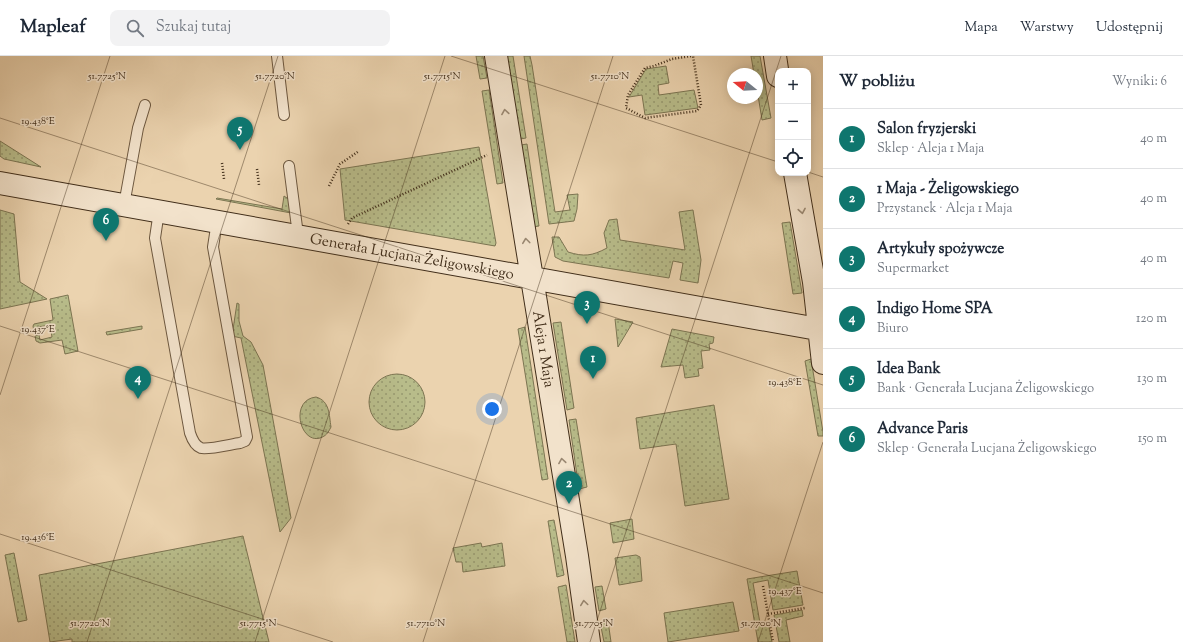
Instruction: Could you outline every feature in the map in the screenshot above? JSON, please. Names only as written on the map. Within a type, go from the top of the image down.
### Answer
[{"type":"street","name":"Aleja 1 Maja","points":[[496,56],[577,556],[589,642]]},
{"type":"street","points":[[774,56],[776,68]]},
{"type":"street","points":[[796,176],[814,282],[821,330],[823,363]]},
{"type":"street","name":"Generała Lucjana Żeligowskiego","points":[[0,183],[298,235],[532,279],[821,330]]},
{"type":"lane","points":[[277,56],[284,116]]},
{"type":"lane","points":[[124,205],[138,128],[144,114],[145,105]]},
{"type":"lane","points":[[289,166],[298,235]]},
{"type":"lane","points":[[159,211],[155,238],[190,433],[192,440],[201,448],[245,441],[247,437],[212,247],[217,221]]},
{"type":"path","points":[[692,56],[701,105],[697,110],[645,118],[626,108],[628,95],[645,68],[672,59],[692,56]]},
{"type":"path","points":[[329,186],[340,164],[360,151]]},
{"type":"path","points":[[346,226],[352,218],[487,155]]},
{"type":"path","points":[[222,163],[224,179]]},
{"type":"path","points":[[256,169],[259,185]]},
{"type":"path","points":[[763,586],[773,642]]},
{"type":"path","points":[[768,614],[805,608]]},
{"type":"green space","points":[[476,56],[483,56],[487,78],[480,79]]},
{"type":"green space","points":[[507,56],[513,56],[526,138],[520,139]]},
{"type":"green space","points":[[524,56],[530,56],[532,65],[555,212],[570,210],[567,195],[578,194],[577,209],[574,221],[549,224]]},
{"type":"green space","points":[[751,56],[760,56],[762,68],[753,68]]},
{"type":"green space","points":[[666,66],[669,83],[658,85],[659,95],[694,90],[698,108],[645,115],[642,95],[629,97],[646,69]]},
{"type":"green space","points":[[763,73],[771,118],[762,120],[759,104],[763,104]]},
{"type":"green space","points":[[489,90],[503,183],[497,184],[482,91]]},
{"type":"green space","points":[[0,141],[41,167],[4,159],[0,156]]},
{"type":"green space","points":[[527,144],[539,226],[533,227],[521,145]]},
{"type":"green space","points":[[479,147],[496,243],[495,246],[345,220],[340,169]]},
{"type":"green space","points":[[284,196],[290,200],[291,213],[216,199],[282,209]]},
{"type":"green space","points":[[0,210],[14,214],[20,282],[47,299],[0,309]]},
{"type":"green space","points":[[693,210],[701,260],[698,283],[680,280],[683,263],[673,261],[669,278],[563,261],[555,257],[552,237],[559,237],[568,252],[579,255],[597,253],[607,248],[604,233],[609,220],[617,219],[620,240],[685,250],[679,212]]},
{"type":"green space","points":[[790,222],[802,293],[793,294],[782,223]]},
{"type":"green space","points":[[68,295],[78,351],[65,354],[62,340],[40,343],[36,341],[35,336],[39,335],[40,340],[52,337],[50,325],[38,327],[39,332],[34,332],[33,326],[34,324],[53,320],[50,299]]},
{"type":"green space","points":[[237,303],[239,304],[239,321],[243,336],[251,342],[263,365],[291,518],[280,532],[241,338],[232,336]]},
{"type":"green space","points":[[615,319],[633,322],[618,347]]},
{"type":"green space","points":[[561,322],[574,408],[567,410],[553,323]]},
{"type":"green space","points":[[142,326],[142,329],[107,335],[106,332]]},
{"type":"green space","points":[[525,327],[548,479],[542,480],[518,329]]},
{"type":"green space","points":[[672,329],[714,337],[713,343],[709,344],[710,350],[701,351],[703,368],[698,369],[699,376],[685,378],[683,365],[661,367]]},
{"type":"green space","points":[[811,359],[823,436],[818,436],[805,361]]},
{"type":"green space","points":[[391,374],[403,374],[413,378],[421,386],[425,396],[425,408],[421,418],[413,426],[403,430],[391,430],[381,426],[373,418],[369,408],[369,396],[373,386],[381,378]]},
{"type":"green space","points":[[316,397],[324,402],[328,409],[331,427],[328,433],[320,438],[313,438],[307,435],[300,421],[302,406],[308,400]]},
{"type":"green space","points":[[714,405],[729,499],[685,506],[676,444],[640,449],[636,418]]},
{"type":"green space","points":[[576,419],[587,487],[579,489],[569,420]]},
{"type":"green space","points":[[632,519],[634,539],[613,543],[610,523]]},
{"type":"green space","points":[[554,520],[564,575],[557,577],[548,521]]},
{"type":"green space","points":[[243,536],[269,642],[72,642],[72,639],[50,642],[39,575]]},
{"type":"green space","points":[[481,543],[482,547],[502,543],[505,566],[463,572],[462,562],[456,562],[453,548]]},
{"type":"green space","points":[[14,553],[27,620],[18,622],[5,555]]},
{"type":"green space","points":[[636,555],[640,557],[642,581],[619,585],[615,558]]},
{"type":"green space","points":[[797,571],[803,605],[773,610],[768,580],[753,583],[760,623],[768,622],[772,642],[758,642],[747,579]]},
{"type":"green space","points":[[566,585],[575,642],[567,642],[558,587]]},
{"type":"green space","points":[[602,586],[606,609],[599,611],[595,587]]},
{"type":"green space","points":[[733,602],[739,631],[668,642],[664,613]]},
{"type":"green space","points":[[802,610],[803,616],[786,620],[790,642],[779,642],[774,615]]},
{"type":"green space","points":[[608,621],[611,642],[604,642],[600,622]]},
{"type":"place","name":"Idea Bank","points":[[240,150]]},
{"type":"place","name":"Advance Paris","points":[[106,241]]},
{"type":"place","name":"Artykuły spożywcze","points":[[587,324]]},
{"type":"place","name":"Salon fryzjerski","points":[[593,379]]},
{"type":"place","name":"Indigo Home SPA","points":[[138,399]]},
{"type":"place","name":"1 Maja - Żeligowskiego","points":[[569,504]]}]
